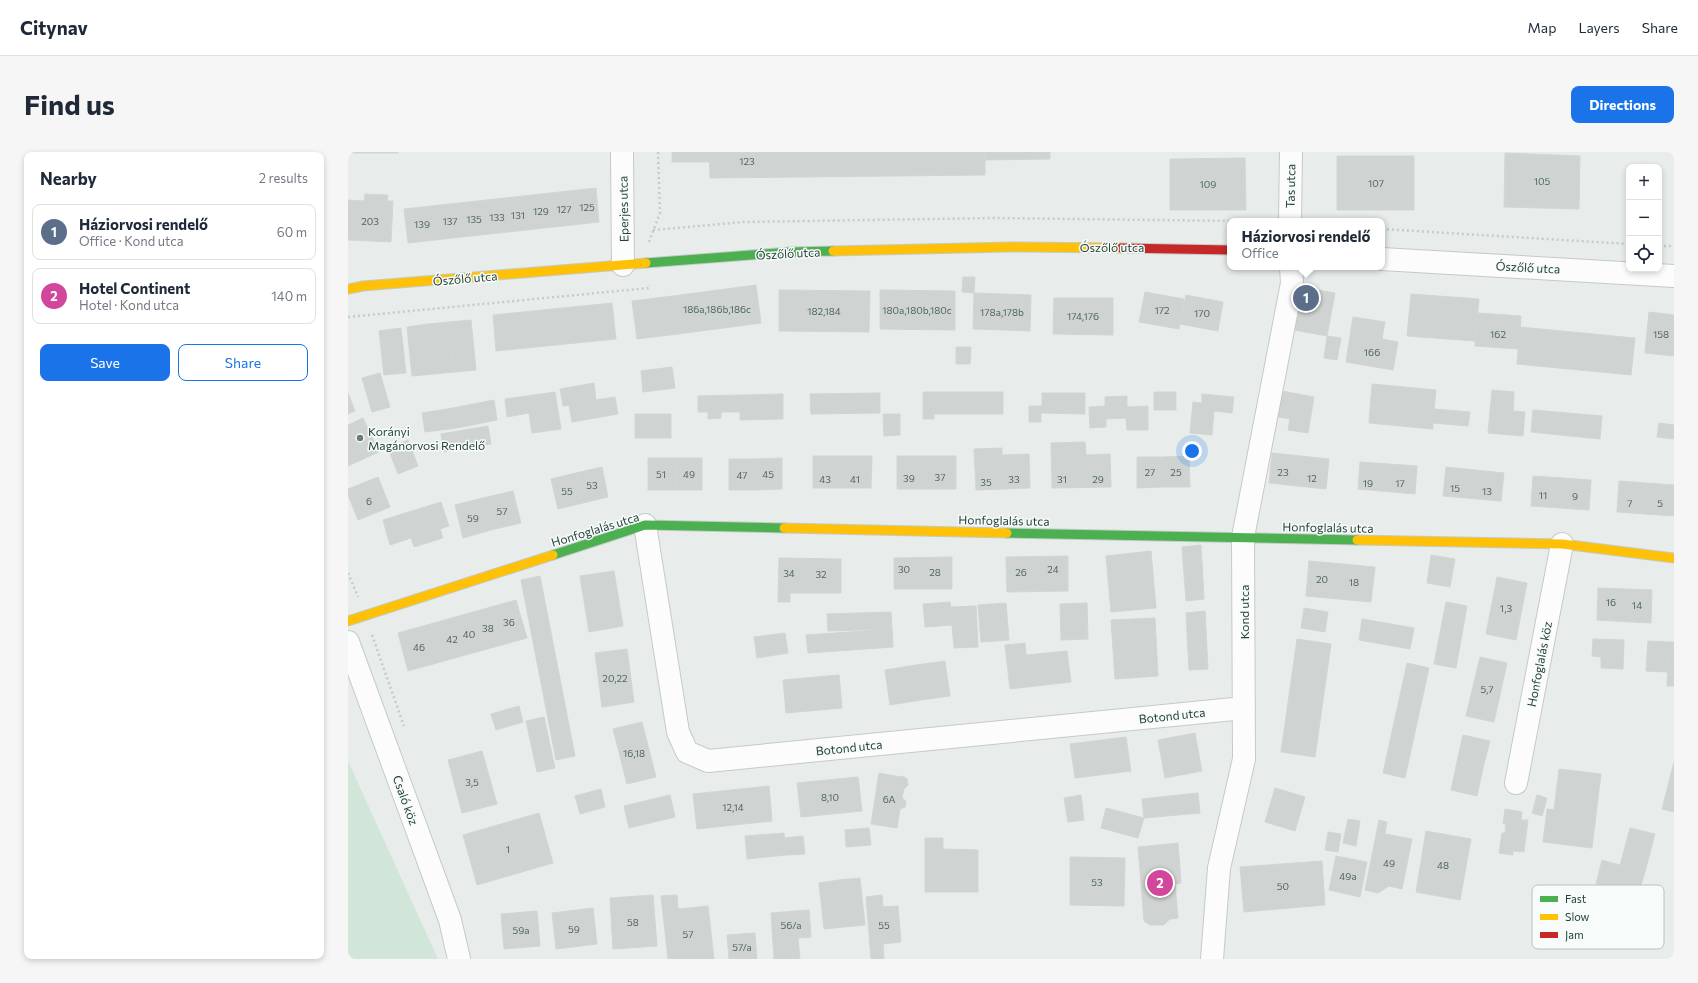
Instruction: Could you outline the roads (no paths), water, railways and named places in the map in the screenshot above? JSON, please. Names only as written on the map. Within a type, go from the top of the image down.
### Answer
[{"type":"street","name":"Eperjes utca","points":[[622,152],[623,266]]},
{"type":"street","name":"Tas utca","points":[[1290,152],[1290,218]]},
{"type":"street","name":"Ószőlő utca","points":[[348,289],[363,286],[790,252],[1010,247],[1201,248],[1227,250]]},
{"type":"street","name":"Ószőlő utca","points":[[1385,258],[1674,276]]},
{"type":"street","name":"Kond utca","points":[[1212,959],[1219,868],[1244,759],[1243,537],[1292,283],[1291,270]]},
{"type":"street","name":"Honfoglalás utca","points":[[348,621],[645,525],[1562,544],[1674,558]]},
{"type":"street","name":"Botond utca","points":[[645,525],[678,732],[687,752],[708,761],[1244,708]]},
{"type":"street","name":"Honfoglalás köz","points":[[1516,783],[1562,544]]},
{"type":"street","name":"Csaló köz","points":[[348,642],[450,920],[459,959]]},
{"type":"place","name":"Háziorvosi rendelő","points":[[1306,298]]},
{"type":"place","name":"Korányi Magánorvosi Rendelő","points":[[360,438]]},
{"type":"place","name":"Hotel Continent","points":[[1160,883]]}]
